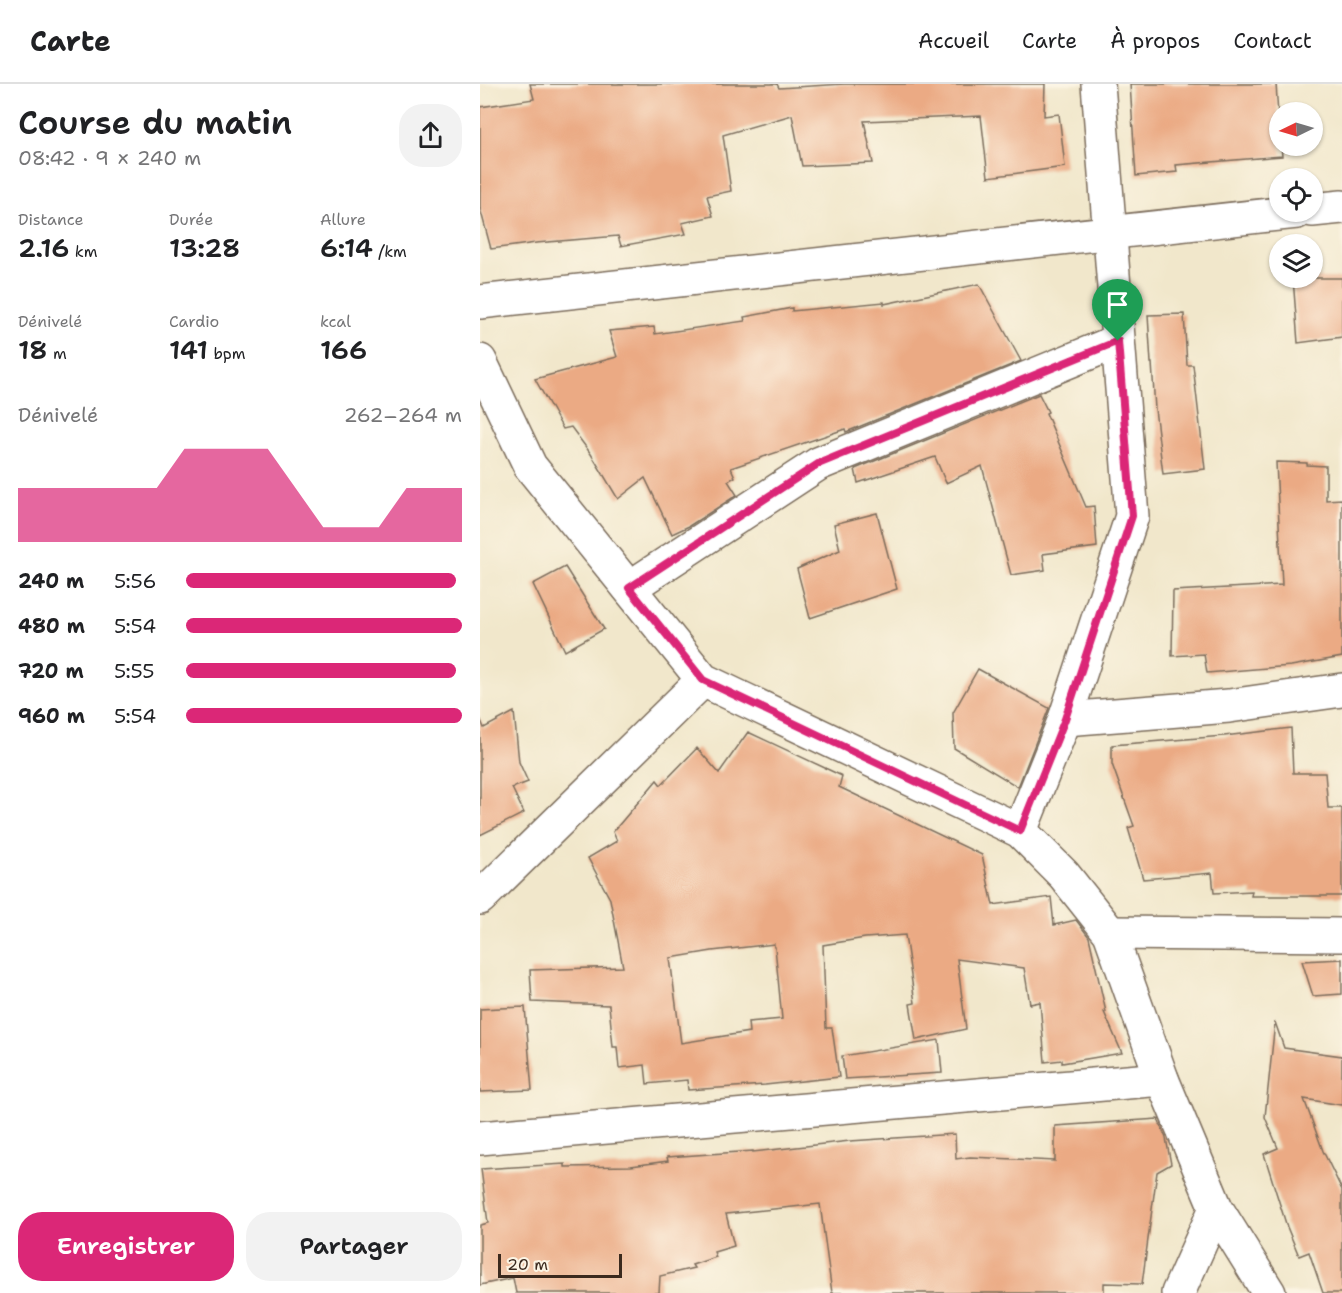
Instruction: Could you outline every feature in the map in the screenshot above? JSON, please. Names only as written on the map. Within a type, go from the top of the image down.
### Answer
[{"type":"street","points":[[1020,831],[1065,719],[1132,516],[1098,84]]},
{"type":"street","points":[[1323,209],[1342,207]]},
{"type":"street","points":[[480,302],[1269,215]]},
{"type":"street","points":[[629,588],[818,464],[1118,341]]},
{"type":"street","points":[[480,361],[530,466],[703,680],[1020,831],[1064,875],[1110,933],[1162,1079],[1216,1208],[1269,1293]]},
{"type":"street","points":[[480,898],[703,680]]},
{"type":"street","points":[[1065,719],[1229,706],[1342,690]]},
{"type":"street","points":[[1110,933],[1342,935]]},
{"type":"street","points":[[480,1138],[1162,1079]]},
{"type":"street","points":[[1178,1293],[1216,1208]]},
{"type":"building","points":[[530,84],[777,84],[779,88],[844,84],[1045,84],[1044,116],[1059,114],[1065,167],[988,177],[981,116],[864,121],[873,163],[802,166],[792,115],[723,135],[731,191],[707,196],[713,216],[682,223],[686,234],[621,246],[618,236],[491,249],[480,208],[480,107],[534,99]]},
{"type":"building","points":[[1130,84],[1276,84],[1277,102],[1269,102],[1269,156],[1282,156],[1176,165],[1177,172],[1136,176]]},
{"type":"building","points":[[1323,278],[1342,278],[1342,337],[1298,343],[1294,288],[1323,288]]},
{"type":"building","points":[[979,284],[1021,361],[846,432],[845,429],[731,468],[735,477],[728,481],[737,495],[689,526],[672,534],[645,478],[618,499],[591,454],[571,427],[563,429],[535,379],[617,357],[609,331],[654,327],[655,334],[745,321],[744,317],[792,308],[792,311],[884,302],[884,304]]},
{"type":"building","points":[[1184,314],[1187,365],[1193,365],[1205,469],[1163,474],[1155,409],[1148,315]]},
{"type":"building","points":[[1039,394],[1086,507],[1094,506],[1097,547],[1043,554],[1045,570],[1011,575],[982,466],[946,483],[935,457],[858,483],[855,469]]},
{"type":"building","points":[[1276,462],[1326,466],[1326,500],[1342,499],[1342,657],[1291,666],[1207,673],[1204,654],[1172,656],[1173,591],[1282,585]]},
{"type":"building","points":[[877,513],[897,589],[810,618],[797,569],[840,550],[834,524]]},
{"type":"building","points":[[565,567],[604,629],[565,651],[533,584]]},
{"type":"building","points":[[978,669],[1049,708],[1018,787],[954,748],[953,713]]},
{"type":"building","points":[[514,712],[519,762],[528,782],[512,788],[524,813],[480,835],[480,718],[484,728]]},
{"type":"building","points":[[1291,728],[1293,773],[1325,773],[1328,808],[1342,808],[1342,896],[1251,896],[1252,891],[1214,893],[1212,873],[1143,879],[1128,828],[1134,826],[1112,764],[1112,745]]},
{"type":"building","points":[[748,732],[842,776],[839,787],[982,855],[993,905],[1051,897],[1054,925],[1076,920],[1089,937],[1106,1012],[1104,1012],[1122,1053],[1062,1063],[1062,1060],[1045,1062],[1040,1002],[1030,1004],[1024,968],[957,959],[966,1029],[916,1040],[910,1004],[915,1003],[905,935],[865,938],[823,945],[826,1028],[832,1028],[839,1077],[688,1090],[687,1080],[647,1084],[645,1065],[619,1068],[617,1047],[613,1047],[609,1005],[532,1002],[530,970],[623,967],[610,899],[588,858],[617,841],[613,832],[657,780],[661,785],[697,748],[719,773]],"holes":[[[774,944],[782,1019],[748,1022],[749,1032],[681,1043],[670,958]]]},
{"type":"building","points":[[1342,959],[1342,994],[1313,996],[1302,961]]},
{"type":"building","points":[[525,1007],[532,1090],[480,1092],[480,1009]]},
{"type":"building","points":[[1275,1022],[1284,1048],[1342,1056],[1342,1105],[1304,1099],[1323,1151],[1342,1190],[1342,1293],[1323,1293],[1309,1252],[1299,1256],[1287,1227],[1264,1154],[1278,1148],[1265,1117]]},
{"type":"building","points":[[939,1040],[942,1073],[845,1079],[842,1056]]},
{"type":"building","points":[[1158,1119],[1166,1138],[1171,1164],[1157,1172],[1142,1284],[1104,1283],[1104,1293],[832,1293],[820,1204],[726,1214],[734,1246],[714,1252],[716,1257],[692,1265],[694,1268],[660,1276],[659,1293],[516,1293],[513,1278],[480,1285],[480,1225],[488,1223],[481,1169],[565,1164],[565,1167],[631,1166],[668,1161],[667,1157],[753,1152],[850,1141],[955,1134],[956,1159],[970,1157],[1055,1161],[1055,1126]]},
{"type":"route","points":[[1118,341],[1132,516],[1065,719],[1020,831],[703,680],[629,588],[818,464],[1118,341]]}]
